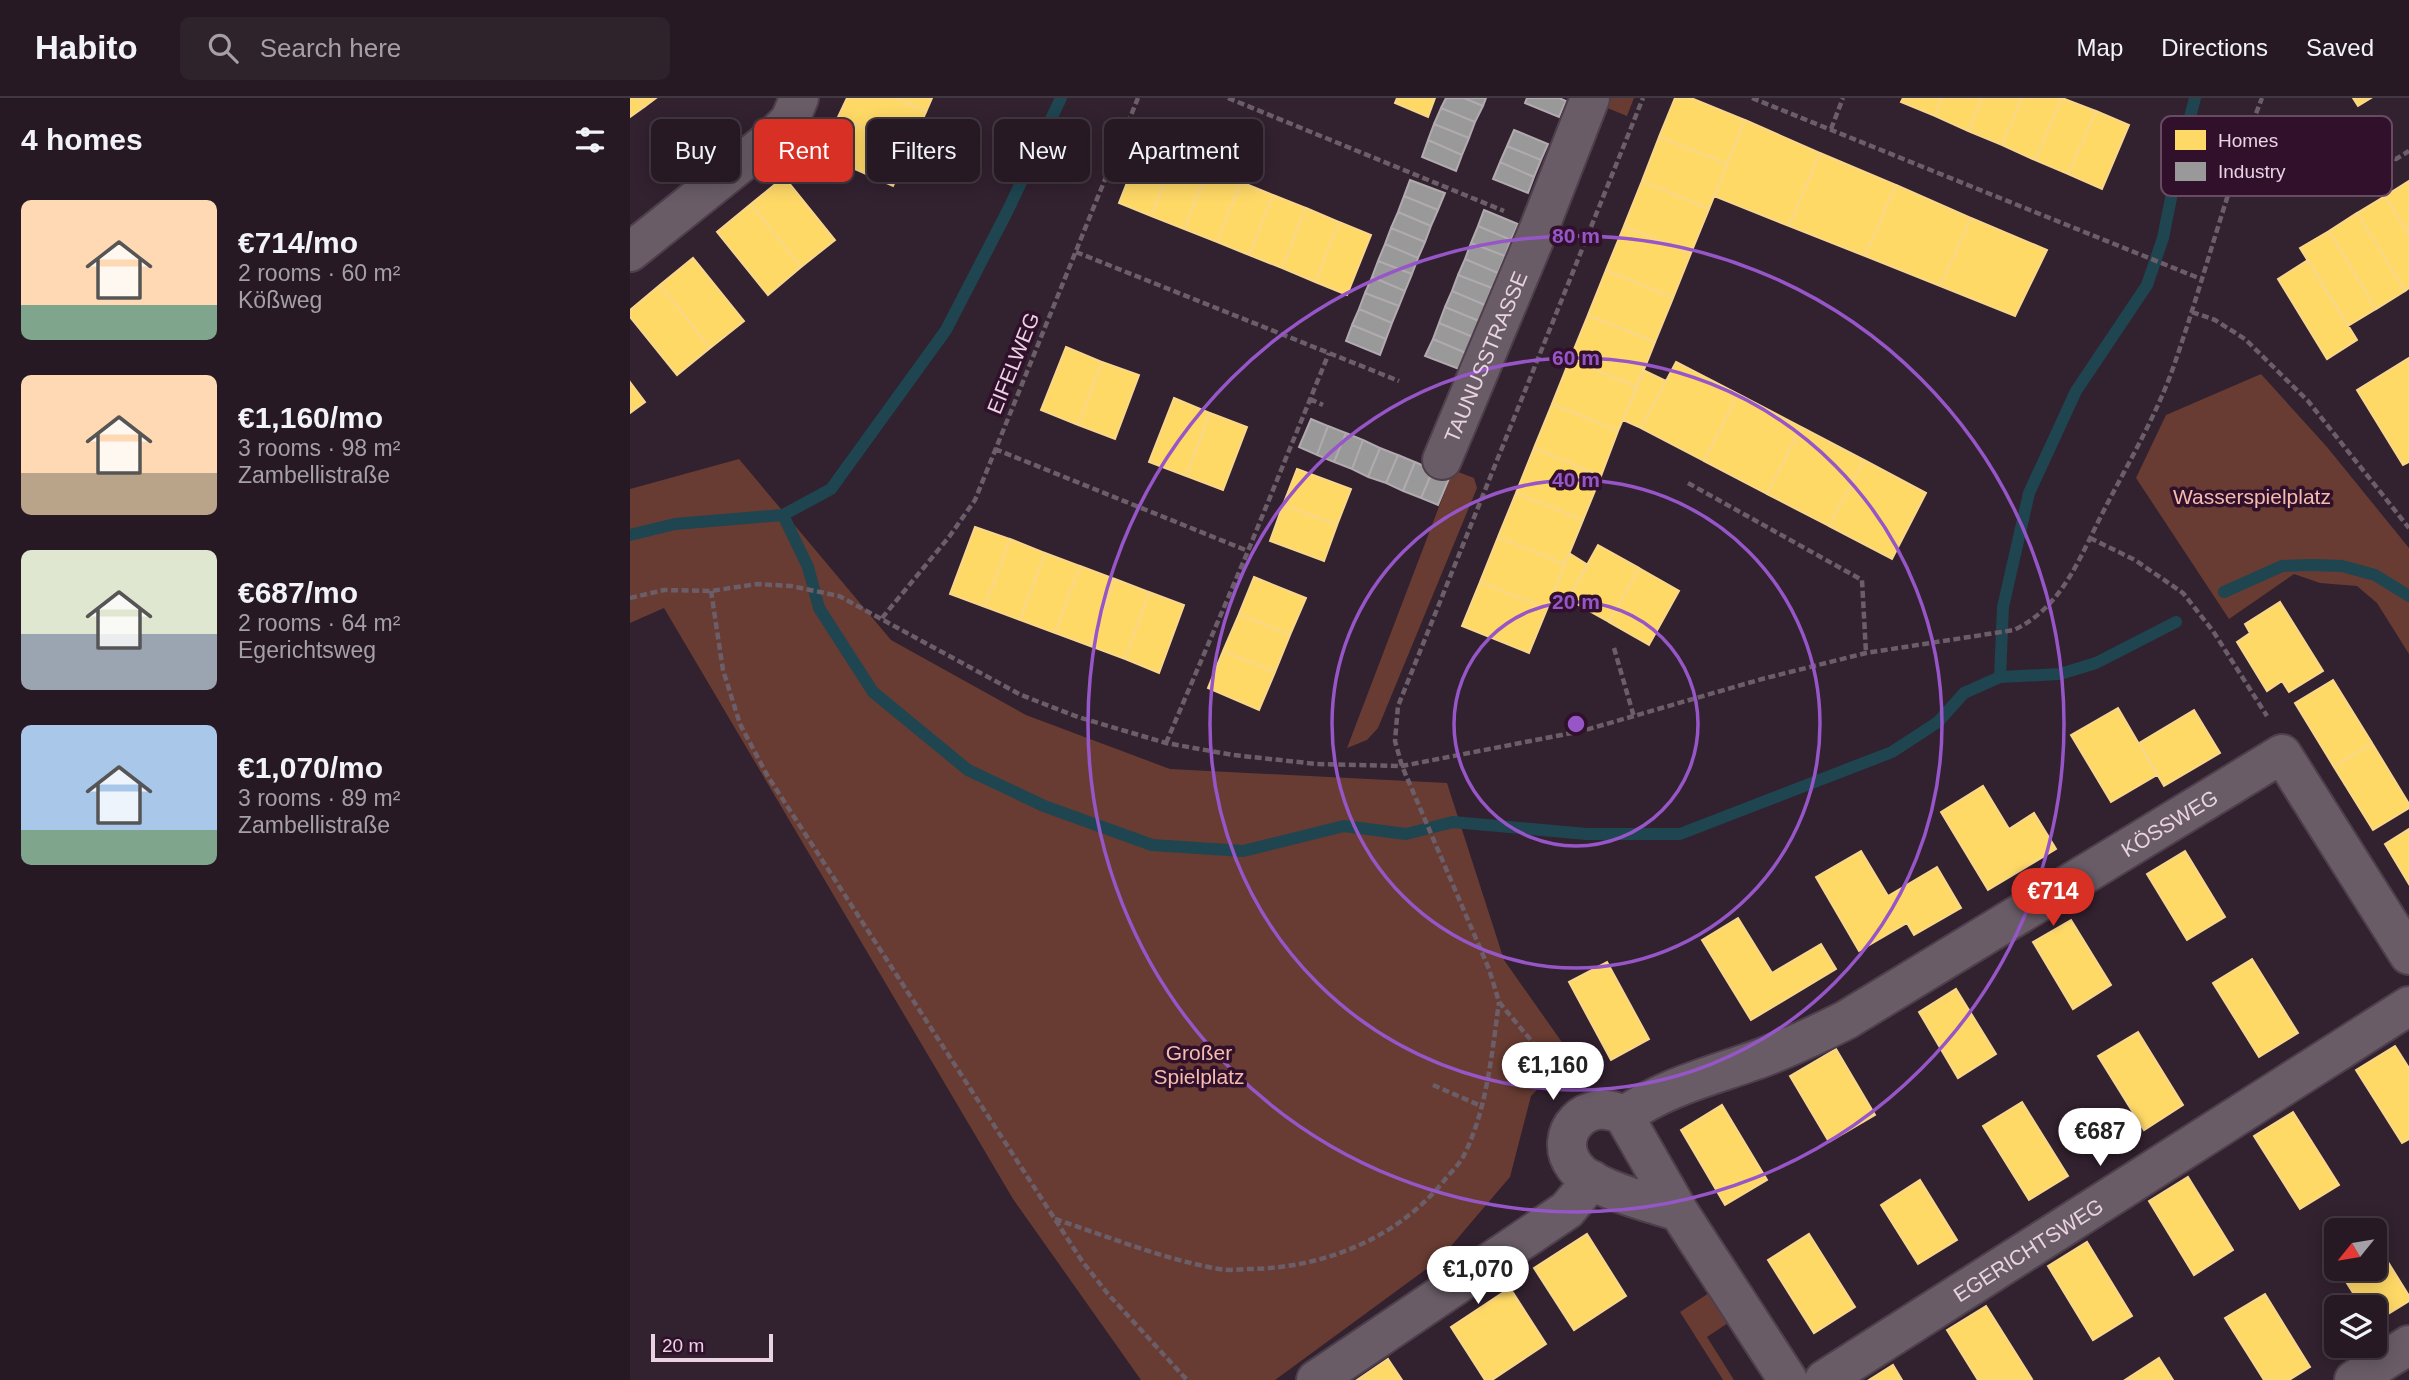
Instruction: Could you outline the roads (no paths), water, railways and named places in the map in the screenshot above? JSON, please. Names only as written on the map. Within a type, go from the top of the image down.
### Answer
[{"type":"street","points":[[630,252],[771,139],[790,120],[799,98]]},
{"type":"street","name":"TAUNUSSTRASSE","points":[[1442,460],[1540,226],[1590,98]]},
{"type":"street","name":"KÖSSWEG","points":[[1624,1116],[1681,1084],[1748,1063],[1846,1020],[2282,754],[2409,955]]},
{"type":"street","name":"EGERICHTSWEG","points":[[1824,1380],[2409,1006]]},
{"type":"street","points":[[1679,1212],[1605,1188],[1575,1168],[1567,1151],[1569,1134],[1575,1122],[1586,1113],[1600,1109],[1612,1109],[1624,1116],[1679,1212],[1788,1380]]},
{"type":"street","points":[[1316,1380],[1567,1210],[1592,1180]]},
{"type":"street","points":[[2354,1380],[2409,1345]]},
{"type":"waterway","points":[[630,535],[675,524],[783,515],[831,489],[946,330],[1008,210],[1061,98]]},
{"type":"waterway","points":[[2190,116],[2195,98]]},
{"type":"waterway","points":[[2000,677],[2003,607],[2029,493],[2076,391],[2147,285],[2163,238],[2171,196]]},
{"type":"waterway","points":[[783,515],[808,567],[819,608],[873,692],[968,770],[1044,806],[1152,845],[1243,851],[1344,826],[1406,834],[1453,822],[1587,834],[1680,834],[1892,752],[1938,722],[1964,693],[2000,677],[2060,674],[2096,663],[2176,622]]},
{"type":"waterway","points":[[2224,592],[2282,566],[2312,565],[2342,566],[2375,575],[2409,596]]},
{"type":"park label","name":"Wasserspielplatz","points":[[2252,496]]},
{"type":"park label","name":"Großer Spielplatz","points":[[1199,1064]]}]
